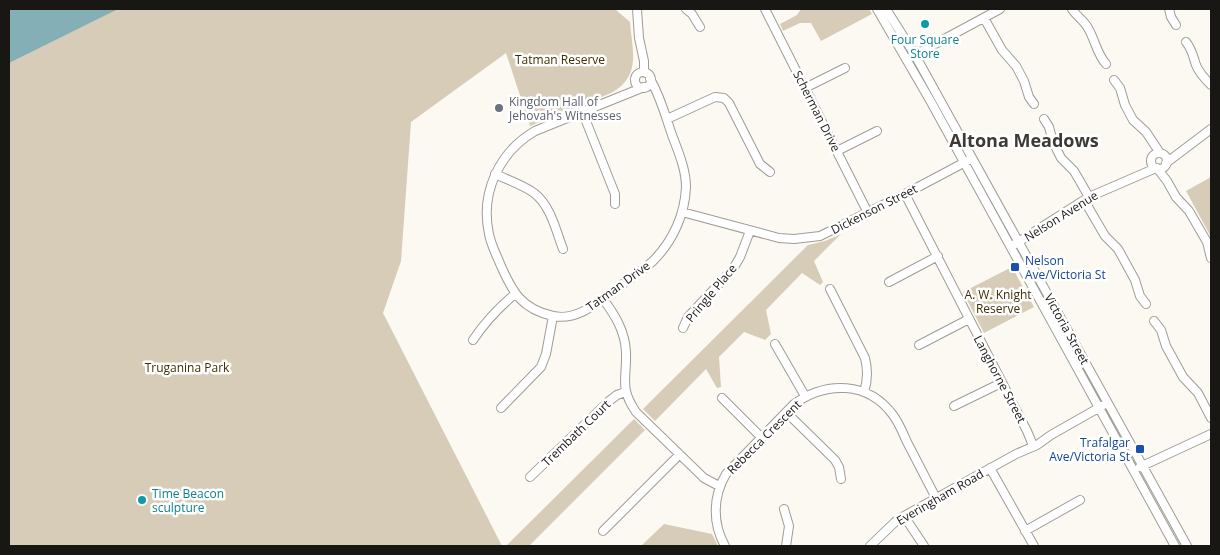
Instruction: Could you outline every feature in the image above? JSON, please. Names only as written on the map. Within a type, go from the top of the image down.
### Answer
[{"type":"street","points":[[637,9],[647,81]]},
{"type":"street","points":[[686,9],[692,14],[700,27]]},
{"type":"street","name":"Scherman Drive","points":[[765,9],[868,213]]},
{"type":"street","name":"Victoria Street","points":[[877,9],[908,59],[1175,546]]},
{"type":"street","name":"Victoria Street","points":[[886,9],[915,54],[973,157],[1188,546]]},
{"type":"street","points":[[908,59],[1000,9]]},
{"type":"street","points":[[1072,9],[1088,27],[1099,56],[1106,64]]},
{"type":"street","points":[[1169,9],[1171,18],[1176,25]]},
{"type":"street","points":[[984,18],[1002,50],[1016,66],[1025,83],[1029,97],[1034,104]]},
{"type":"street","points":[[1186,42],[1191,49],[1196,66],[1211,85]]},
{"type":"street","points":[[642,52],[635,78],[637,86],[647,81]]},
{"type":"street","points":[[805,88],[845,68]]},
{"type":"street","points":[[637,74],[641,72],[647,81]]},
{"type":"street","points":[[1114,80],[1120,88],[1125,104],[1134,120],[1146,132],[1157,156]]},
{"type":"street","name":"Tatman Drive","points":[[647,81],[658,97],[681,161],[686,186],[682,212],[675,230],[667,244],[652,262],[588,309],[564,317],[553,316],[533,309],[523,303],[515,294],[489,236],[487,222],[488,198],[495,174],[508,152],[522,138],[582,111],[630,94],[647,81]]},
{"type":"street","name":"Tatman Drive","points":[[623,95],[636,83]]},
{"type":"street","points":[[666,119],[715,97],[724,98],[729,103],[760,164],[770,172]]},
{"type":"street","points":[[582,111],[615,194],[615,204]]},
{"type":"street","points":[[1044,119],[1061,158],[1074,171],[1105,236],[1118,249],[1135,280],[1142,300],[1146,304]]},
{"type":"street","points":[[1156,168],[1162,168],[1183,149],[1211,129]]},
{"type":"street","points":[[837,151],[877,131]]},
{"type":"street","points":[[1183,149],[1157,156],[1152,165],[1167,181],[1176,197],[1189,211],[1206,242],[1211,258]]},
{"type":"street","points":[[1157,156],[1166,158],[1165,173],[1167,181]]},
{"type":"street","name":"Nelson Avenue","points":[[1139,174],[1157,156]]},
{"type":"street","name":"Dickenson Street","points":[[682,212],[779,238],[794,239],[820,236],[905,194],[973,157]]},
{"type":"street","name":"Nelson Avenue","points":[[1011,247],[1086,198],[1156,168]]},
{"type":"street","points":[[495,174],[532,191],[539,197],[551,217],[563,249]]},
{"type":"street","name":"Langhorne Street","points":[[905,194],[1001,383],[1034,443]]},
{"type":"street","name":"Pringle Place","points":[[683,328],[688,318],[733,269],[750,231]]},
{"type":"street","points":[[889,282],[938,256]]},
{"type":"street","points":[[830,289],[865,358],[868,369],[868,382],[864,392]]},
{"type":"street","points":[[473,340],[495,311],[515,294]]},
{"type":"street","points":[[603,299],[619,322],[625,342],[625,392],[636,412],[704,478],[719,486]]},
{"type":"street","points":[[501,408],[540,367],[546,354],[553,316]]},
{"type":"street","points":[[919,345],[969,319]]},
{"type":"street","points":[[1154,321],[1161,330],[1166,346],[1183,377],[1198,393],[1211,418]]},
{"type":"street","points":[[775,344],[805,396]]},
{"type":"street","points":[[954,406],[1001,383]]},
{"type":"street","name":"Rebecca Crescent","points":[[725,546],[716,525],[715,504],[719,486],[734,465],[786,412],[805,396],[825,389],[846,388],[864,392],[877,400],[893,415],[936,498]]},
{"type":"street","name":"Trembath Court","points":[[530,477],[608,401],[625,392]]},
{"type":"street","points":[[722,398],[761,437]]},
{"type":"street","name":"Everingham Road","points":[[870,546],[904,516],[1108,403]]},
{"type":"street","points":[[786,412],[835,460],[839,467],[840,479]]},
{"type":"street","points":[[1133,471],[1211,434]]},
{"type":"street","points":[[603,532],[679,455]]},
{"type":"street","points":[[990,468],[1034,546]]},
{"type":"street","points":[[1025,531],[1080,500]]},
{"type":"street","points":[[784,509],[789,526],[786,546]]},
{"type":"street","points":[[904,516],[924,546]]},
{"type":"green space","name":"Truganina Park","points":[[9,9],[615,9],[630,22],[633,52],[631,70],[621,86],[611,93],[530,126],[506,53],[411,122],[401,261],[383,313],[502,546],[9,546]]},
{"type":"green space","points":[[801,9],[869,9],[872,14],[821,41],[811,23],[800,23],[783,31],[780,24],[797,15]]},
{"type":"green space","points":[[1211,177],[1211,237],[1186,191]]},
{"type":"green space","points":[[841,234],[814,261],[823,282],[820,285],[802,273],[766,310],[771,334],[765,340],[744,332],[719,357],[721,387],[717,388],[706,369],[655,421],[643,409],[808,245],[825,241]]},
{"type":"green space","name":"A. W. Knight Reserve","points":[[1012,267],[1034,307],[984,333],[963,292]]},
{"type":"green space","points":[[634,419],[645,430],[529,546],[506,546]]},
{"type":"green space","points":[[664,524],[712,534],[718,546],[641,546]]},
{"type":"water","points":[[9,9],[118,9],[9,63]]},
{"type":"place","name":"Four Square Store","points":[[925,24]]},
{"type":"place","name":"Kingdom Hall of Jehovah's Witnesses","points":[[499,108]]},
{"type":"place","name":"Nelson Ave/Victoria St","points":[[1015,267]]},
{"type":"place","name":"Trafalgar Ave/Victoria St","points":[[1140,449]]},
{"type":"place","name":"Time Beacon sculpture","points":[[142,500]]},
{"type":"district","name":"Altona Meadows","points":[[1024,140]]},
{"type":"park label","name":"Tatman Reserve","points":[[560,59]]}]
